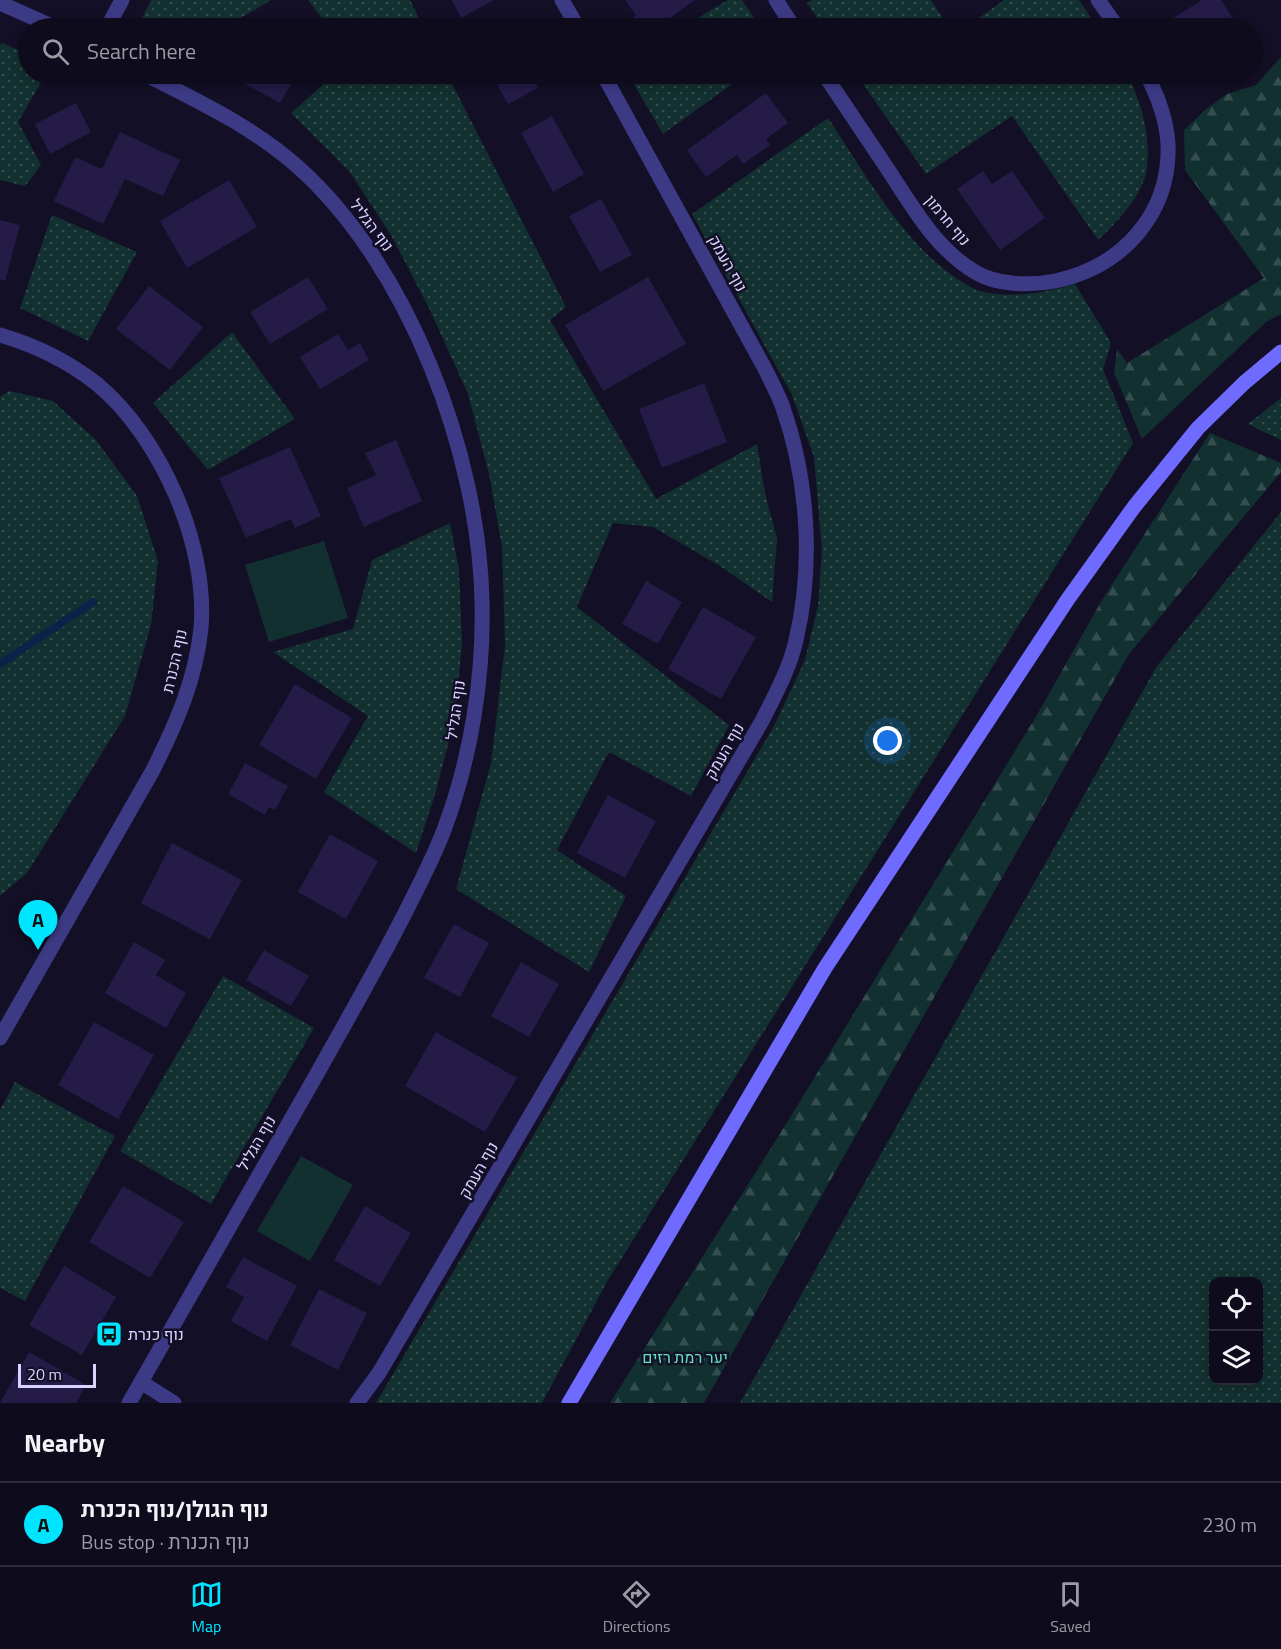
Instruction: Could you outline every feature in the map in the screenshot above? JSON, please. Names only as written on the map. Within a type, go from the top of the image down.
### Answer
[{"type":"main road","points":[[569,1403],[825,968],[1068,599],[1134,507],[1198,428],[1244,383],[1281,352]]},
{"type":"street","points":[[112,18],[122,0]]},
{"type":"street","points":[[562,0],[572,18]]},
{"type":"street","points":[[776,0],[788,18]]},
{"type":"street","points":[[1098,0],[1111,18]]},
{"type":"street","points":[[0,3],[34,18]]},
{"type":"street","name":"נוף הגליל","points":[[129,1403],[378,967],[435,852],[456,792],[467,750],[481,648],[480,564],[474,518],[454,435],[424,348],[379,264],[330,200],[300,169],[267,141],[224,114],[166,84]]},
{"type":"street","name":"נוף העמק","points":[[357,1403],[379,1373],[762,721],[776,694],[796,642],[805,584],[806,524],[802,483],[782,403],[608,84]]},
{"type":"street","name":"נוף חרמון","points":[[831,84],[918,214],[955,259],[977,273],[1000,281],[1046,283],[1070,278],[1115,256],[1136,236],[1151,216],[1161,195],[1167,167],[1168,142],[1162,114],[1150,84]]},
{"type":"street","name":"נוף הכנרת","points":[[0,335],[37,348],[79,372],[104,391],[140,430],[162,465],[188,527],[201,597],[201,626],[197,656],[188,692],[171,734],[153,770],[0,1038]]},
{"type":"street","points":[[141,1382],[174,1403]]},
{"type":"green space","points":[[151,0],[271,0],[241,18],[142,18]]},
{"type":"green space","points":[[308,0],[410,0],[419,18],[322,18]]},
{"type":"green space","points":[[728,0],[742,0],[754,18],[698,18]]},
{"type":"green space","points":[[812,0],[931,0],[943,18],[817,18],[807,3]]},
{"type":"green space","points":[[1004,0],[1079,0],[1091,18],[979,18]]},
{"type":"green space","points":[[2,43],[18,50],[18,84],[40,84],[18,122],[41,165],[25,186],[0,180],[0,45]]},
{"type":"green space","points":[[1281,57],[1281,314],[1266,322],[1142,439],[1114,373],[1117,349],[1127,363],[1264,278],[1185,170],[1184,130],[1205,110],[1227,94],[1263,84],[1263,77]]},
{"type":"green space","points":[[324,84],[452,84],[566,307],[550,320],[656,499],[757,444],[765,493],[777,539],[772,602],[720,566],[653,527],[613,523],[577,607],[729,725],[691,796],[609,752],[557,850],[626,896],[589,972],[456,889],[491,763],[505,645],[502,547],[489,474],[468,394],[429,308],[391,235],[349,171],[291,113]]},
{"type":"green space","points":[[634,84],[732,84],[663,134]]},
{"type":"green space","points":[[863,84],[1132,84],[1141,107],[1148,144],[1145,178],[1128,208],[1098,240],[1012,116],[926,174]]},
{"type":"green space","points":[[828,118],[905,230],[923,251],[964,283],[980,291],[1004,295],[1040,292],[1075,284],[1111,343],[1103,369],[1133,443],[608,1280],[542,1403],[376,1403],[774,726],[805,660],[818,606],[822,550],[814,457],[792,395],[692,214]]},
{"type":"green space","points":[[52,215],[137,252],[88,341],[20,308]]},
{"type":"green space","points":[[232,332],[295,419],[208,470],[153,403]]},
{"type":"green space","points":[[9,391],[53,401],[96,440],[137,496],[158,561],[151,625],[125,716],[27,873],[0,896],[0,397]]},
{"type":"green space","points":[[1281,398],[1281,440],[1248,424]]},
{"type":"green space","name":"יער רמת רזים","points":[[1210,433],[1281,463],[1281,472],[1129,654],[704,1403],[610,1403],[778,1137],[1037,715],[1102,600]]},
{"type":"green space","points":[[1281,512],[1281,1403],[740,1403],[1157,666]]},
{"type":"green space","points":[[450,523],[459,570],[462,643],[455,717],[436,791],[416,853],[324,792],[368,716],[273,652],[353,629],[372,560]]},
{"type":"green space","points":[[324,541],[348,618],[269,642],[245,565]]},
{"type":"green space","points":[[223,976],[314,1028],[211,1204],[120,1151]]},
{"type":"green space","points":[[15,1082],[115,1136],[25,1301],[0,1288],[0,1110]]},
{"type":"green space","points":[[301,1156],[353,1185],[310,1261],[257,1231]]},
{"type":"building","points":[[452,0],[494,0],[461,18]]},
{"type":"building","points":[[625,0],[695,0],[670,18],[632,18],[636,15]]},
{"type":"building","points":[[1202,0],[1221,0],[1233,18],[1173,18]]},
{"type":"building","points":[[245,84],[291,84],[280,103]]},
{"type":"building","points":[[497,84],[536,84],[538,88],[508,104]]},
{"type":"building","points":[[766,93],[788,123],[766,139],[770,145],[743,164],[737,155],[706,177],[687,150]]},
{"type":"building","points":[[76,103],[91,132],[50,154],[35,124]]},
{"type":"building","points":[[552,116],[584,174],[553,192],[521,133]]},
{"type":"building","points":[[120,132],[180,160],[163,196],[125,179],[103,224],[54,201],[75,157],[102,169]]},
{"type":"building","points":[[983,171],[992,184],[1012,171],[1045,218],[1000,250],[957,189]]},
{"type":"building","points":[[229,180],[257,227],[187,268],[160,221]]},
{"type":"building","points":[[601,199],[632,255],[600,272],[569,216]]},
{"type":"building","points":[[0,220],[20,225],[5,281],[0,279]]},
{"type":"building","points":[[308,277],[328,309],[270,344],[250,312]]},
{"type":"building","points":[[648,277],[686,344],[603,391],[565,325]]},
{"type":"building","points":[[149,286],[203,327],[170,370],[116,329]]},
{"type":"building","points":[[338,334],[348,350],[360,343],[369,360],[320,389],[300,357]]},
{"type":"building","points":[[704,383],[727,442],[662,468],[639,409]]},
{"type":"building","points":[[396,440],[422,501],[364,527],[347,488],[376,475],[365,453]]},
{"type":"building","points":[[290,447],[321,516],[295,528],[291,519],[246,538],[219,478]]},
{"type":"building","points":[[646,581],[682,602],[658,644],[622,624]]},
{"type":"building","points":[[703,607],[756,637],[721,699],[668,669]]},
{"type":"building","points":[[295,684],[352,718],[316,779],[259,745]]},
{"type":"building","points":[[245,763],[288,786],[275,810],[269,807],[265,815],[228,794]]},
{"type":"building","points":[[608,795],[656,821],[625,878],[577,853]]},
{"type":"building","points":[[330,834],[378,861],[346,919],[298,892]]},
{"type":"building","points":[[172,843],[242,880],[210,939],[141,903]]},
{"type":"building","points":[[454,924],[489,943],[460,997],[424,978]]},
{"type":"building","points":[[134,942],[165,960],[156,975],[186,993],[166,1028],[105,993]]},
{"type":"building","points":[[264,950],[309,976],[291,1006],[246,980]]},
{"type":"building","points":[[521,962],[559,984],[529,1037],[491,1016]]},
{"type":"building","points":[[94,1022],[154,1055],[118,1119],[58,1085]]},
{"type":"building","points":[[436,1032],[517,1078],[485,1132],[405,1086]]},
{"type":"building","points":[[123,1186],[184,1222],[150,1278],[89,1242]]},
{"type":"building","points":[[365,1206],[411,1233],[380,1286],[334,1260]]},
{"type":"building","points":[[243,1257],[297,1286],[267,1341],[231,1321],[244,1297],[226,1287]]},
{"type":"building","points":[[64,1266],[116,1297],[82,1355],[29,1325]]},
{"type":"building","points":[[319,1289],[367,1313],[338,1370],[290,1345]]},
{"type":"building","points":[[29,1352],[86,1385],[76,1403],[0,1403]]},
{"type":"waterway","points":[[0,664],[93,602]]},
{"type":"place","name":"נוף הגולן/נוף הכנרת","points":[[38,950]]},
{"type":"place","name":"נוף כנרת","points":[[109,1334]]}]
